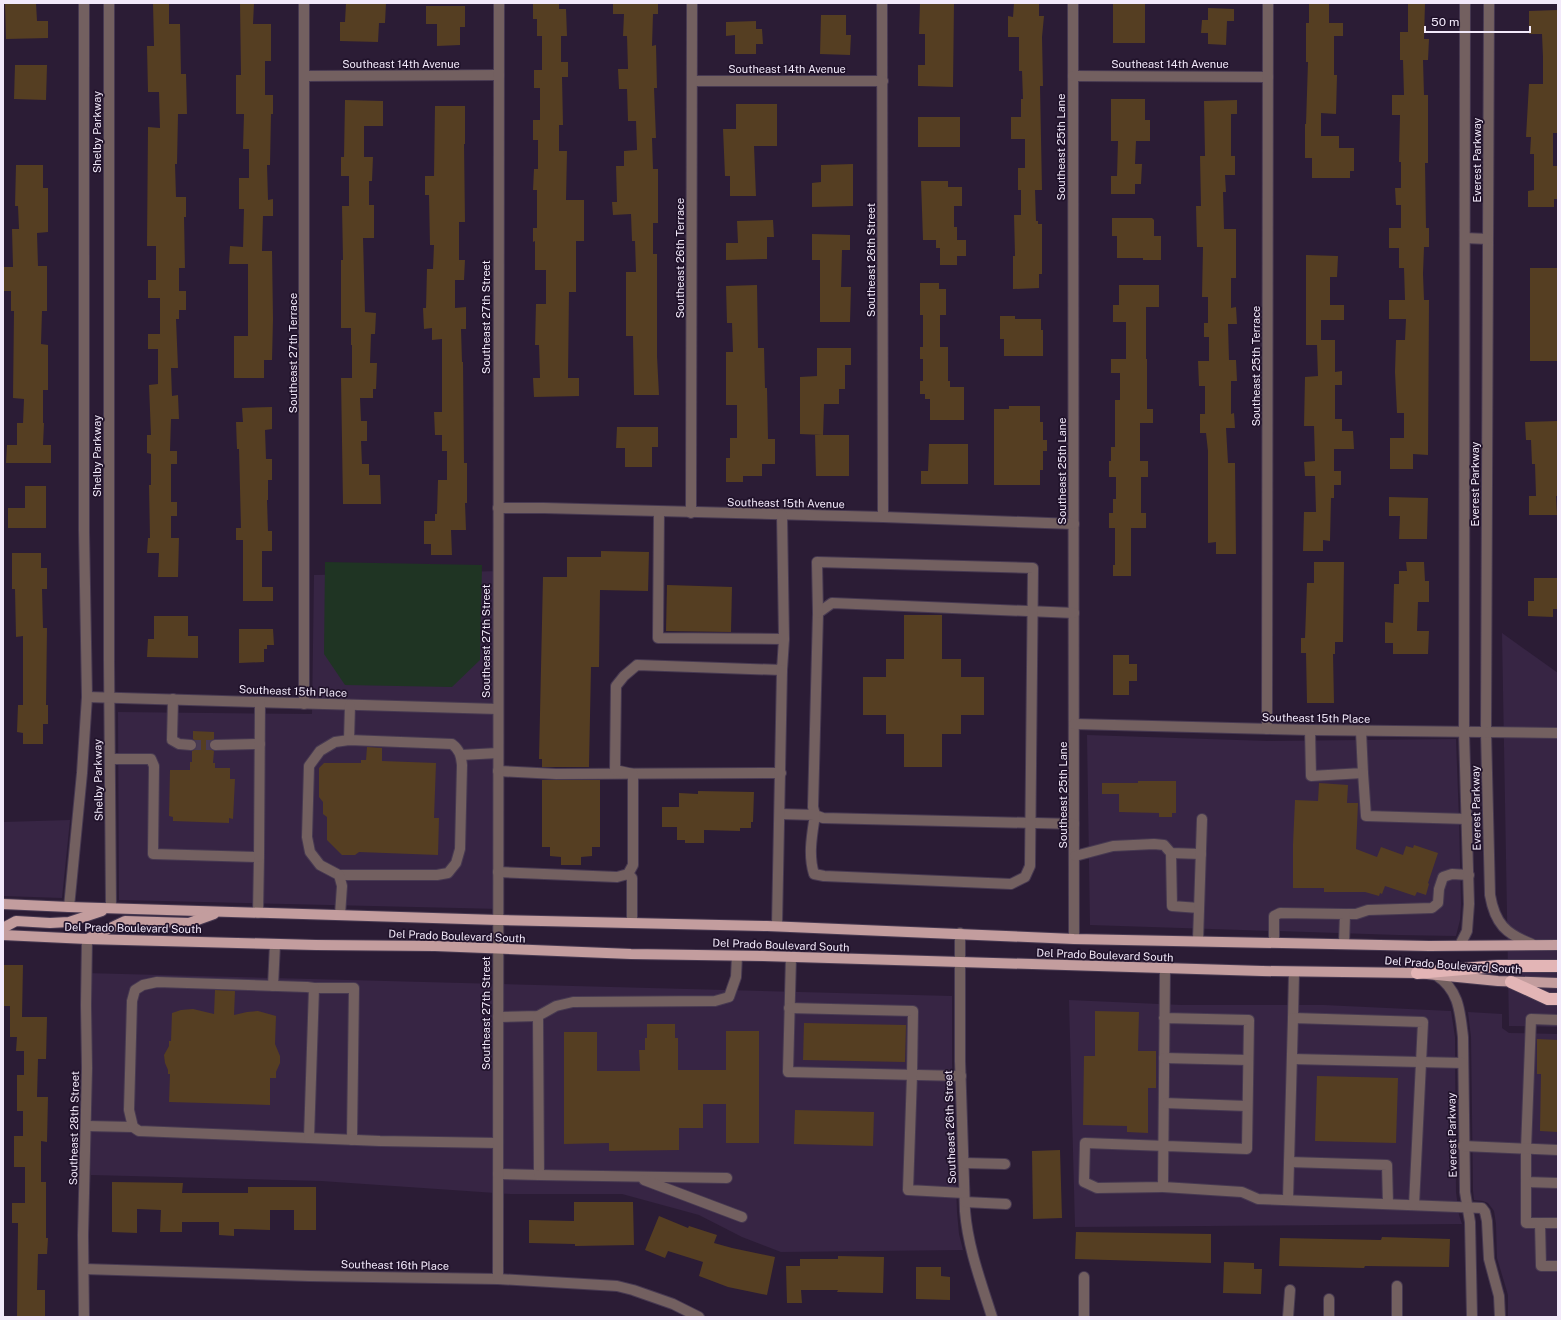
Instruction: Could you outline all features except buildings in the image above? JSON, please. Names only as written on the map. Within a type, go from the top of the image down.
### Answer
[{"type":"highway","points":[[1416,973],[1498,966],[1558,966]]},
{"type":"highway","points":[[1511,982],[1548,999],[1558,999]]},
{"type":"main road","name":"Del Prado Boulevard South","points":[[3,904],[498,920],[777,926],[1074,939],[1198,940],[1344,944],[1558,945]]},
{"type":"main road","points":[[3,928],[16,921],[50,923],[69,922],[111,908]]},
{"type":"main road","points":[[87,939],[125,921],[189,923],[219,912]]},
{"type":"main road","name":"Del Prado Boulevard South","points":[[3,935],[87,939],[498,948],[631,954],[790,957],[1165,969],[1416,973],[1511,982],[1558,983]]},
{"type":"street","name":"Shelby Parkway","points":[[69,907],[82,773],[87,697],[84,531],[84,3]]},
{"type":"street","name":"Shelby Parkway","points":[[108,3],[109,698],[111,908]]},
{"type":"street","name":"Southeast 27th Terrace","points":[[304,3],[304,704]]},
{"type":"street","name":"Southeast 27th Street","points":[[498,1279],[499,3]]},
{"type":"street","name":"Southeast 26th Terrace","points":[[691,513],[692,3]]},
{"type":"street","name":"Southeast 26th Street","points":[[882,3],[884,517]]},
{"type":"street","name":"Southeast 25th Lane","points":[[1073,3],[1074,939]]},
{"type":"street","name":"Southeast 25th Terrace","points":[[1267,729],[1268,3]]},
{"type":"street","name":"Everest Parkway","points":[[1460,945],[1469,921],[1469,875],[1464,732],[1465,3]]},
{"type":"street","name":"Everest Parkway","points":[[1489,3],[1486,732],[1490,895],[1494,912],[1504,929],[1517,938],[1532,944]]},
{"type":"street","name":"Southeast 14th Avenue","points":[[304,76],[499,76]]},
{"type":"street","name":"Southeast 14th Avenue","points":[[1073,76],[1268,77]]},
{"type":"street","name":"Southeast 14th Avenue","points":[[692,81],[882,81]]},
{"type":"street","points":[[1465,238],[1488,239]]},
{"type":"street","name":"Southeast 15th Avenue","points":[[498,508],[884,517],[1074,524]]},
{"type":"street","points":[[659,512],[658,638],[784,639]]},
{"type":"street","points":[[777,926],[782,670],[784,639],[782,515]]},
{"type":"street","points":[[817,562],[1033,568],[1030,866],[1025,877],[1011,884],[814,874],[810,863],[815,815],[813,807],[818,613],[817,562]]},
{"type":"street","points":[[818,613],[832,603],[1074,613]]},
{"type":"street","points":[[633,774],[615,770],[616,686],[624,676],[637,665],[782,670]]},
{"type":"street","name":"Southeast 15th Place","points":[[87,697],[498,709]]},
{"type":"street","points":[[173,699],[172,740],[179,744],[191,745]]},
{"type":"street","points":[[258,912],[260,702]]},
{"type":"street","points":[[349,740],[350,705]]},
{"type":"street","name":"Southeast 15th Place","points":[[1074,724],[1361,731],[1558,733]]},
{"type":"street","points":[[1310,730],[1312,776],[1363,773]]},
{"type":"street","points":[[1361,731],[1366,816],[1467,819]]},
{"type":"street","points":[[349,740],[452,744],[457,748],[461,755],[460,849],[456,863],[448,873],[438,875],[339,875],[320,865],[310,852],[306,837],[309,766],[320,750],[335,742],[349,740]]},
{"type":"street","points":[[215,745],[260,744]]},
{"type":"street","points":[[461,755],[498,753]]},
{"type":"street","points":[[110,759],[151,759],[154,766],[153,854],[259,856]]},
{"type":"street","points":[[498,771],[556,774],[781,772]]},
{"type":"street","points":[[498,872],[617,877],[628,874],[633,865],[633,774]]},
{"type":"street","points":[[780,814],[815,815],[823,818],[1074,824]]},
{"type":"street","points":[[1198,940],[1202,819]]},
{"type":"street","points":[[1075,856],[1114,846],[1154,844],[1164,845],[1171,852],[1201,854]]},
{"type":"street","points":[[1171,852],[1172,906],[1199,908]]},
{"type":"street","points":[[628,874],[632,878],[632,923]]},
{"type":"street","points":[[1274,942],[1274,916],[1280,913],[1356,914],[1368,910],[1432,908],[1438,903],[1439,890],[1443,877],[1452,874],[1469,875]]},
{"type":"street","points":[[339,875],[342,886],[340,915]]},
{"type":"street","points":[[1344,944],[1345,914]]},
{"type":"street","name":"Southeast 26th Street","points":[[960,933],[961,1076],[967,1233],[993,1317]]},
{"type":"street","name":"Southeast 28th Street","points":[[84,1317],[83,1235],[87,1126],[87,939]]},
{"type":"street","points":[[273,986],[275,944]]},
{"type":"street","points":[[498,1017],[538,1016],[556,1006],[573,1002],[715,1001],[729,997],[736,977],[737,956]]},
{"type":"street","points":[[790,957],[788,1072],[961,1076]]},
{"type":"street","points":[[1163,1187],[1165,969]]},
{"type":"street","points":[[1288,1200],[1294,972]]},
{"type":"street","name":"Everest Parkway","points":[[1436,975],[1451,988],[1458,1006],[1463,1037],[1463,1146],[1466,1207],[1470,1222],[1472,1317]]},
{"type":"street","points":[[132,1128],[129,1110],[132,1001],[135,990],[143,985],[157,982],[314,988],[354,988],[352,1140]]},
{"type":"street","points":[[309,1138],[314,988]]},
{"type":"street","points":[[789,1008],[913,1011],[908,1190],[1006,1204]]},
{"type":"street","points":[[538,1016],[539,1175]]},
{"type":"street","points":[[1164,1018],[1249,1020],[1247,1149],[1084,1143],[1084,1182],[1097,1188],[1163,1187],[1242,1192],[1258,1199],[1482,1208],[1485,1212],[1489,1259],[1499,1296],[1500,1317]]},
{"type":"street","points":[[1293,1018],[1423,1022],[1414,1205]]},
{"type":"street","points":[[1558,1020],[1531,1019],[1526,1149],[1526,1223],[1558,1223]]},
{"type":"street","points":[[1164,1058],[1248,1060]]},
{"type":"street","points":[[1292,1059],[1463,1064]]},
{"type":"street","points":[[1164,1103],[1248,1106]]},
{"type":"street","points":[[87,1126],[132,1128],[139,1131],[352,1140],[498,1143]]},
{"type":"street","points":[[1463,1146],[1558,1150]]},
{"type":"street","points":[[964,1162],[1005,1164]]},
{"type":"street","points":[[1289,1162],[1387,1165],[1388,1204]]},
{"type":"street","points":[[498,1174],[727,1178]]},
{"type":"street","points":[[637,1177],[742,1217]]},
{"type":"street","points":[[1526,1182],[1558,1183]]},
{"type":"street","points":[[1540,1223],[1541,1266],[1558,1266]]},
{"type":"street","name":"Southeast 16th Place","points":[[84,1269],[309,1276],[498,1279],[617,1286],[649,1294],[698,1317]]},
{"type":"street","points":[[1084,1277],[1084,1317]]},
{"type":"street","points":[[1397,1286],[1397,1317]]},
{"type":"street","points":[[1288,1317],[1290,1290]]},
{"type":"street","points":[[1329,1299],[1329,1317]]},
{"type":"shaded area","points":[[503,571],[501,909],[119,900],[118,712],[312,714],[314,575]]},
{"type":"shaded area","points":[[1502,633],[1558,673],[1558,1027],[1509,1026]]},
{"type":"shaded area","points":[[1087,735],[1268,741],[1456,739],[1461,904],[1460,920],[1456,936],[1090,925]]},
{"type":"shaded area","points":[[70,820],[62,898],[3,896],[3,822]]},
{"type":"shaded area","points":[[85,973],[952,996],[952,1062],[957,1212],[959,1234],[963,1250],[781,1252],[742,1237],[699,1215],[622,1194],[510,1194],[321,1181],[91,1175]]},
{"type":"shaded area","points":[[1069,1000],[1182,1005],[1324,1005],[1451,1011],[1455,1037],[1456,1192],[1459,1215],[1462,1224],[1075,1227]]},
{"type":"shaded area","points":[[1468,1012],[1502,1014],[1502,1028],[1509,1033],[1558,1034],[1558,1317],[1508,1317],[1508,1295],[1497,1258],[1494,1211],[1488,1203],[1474,1200],[1471,1037]]},
{"type":"green space","points":[[325,562],[482,565],[480,660],[452,687],[345,685],[324,654]]},
{"type":"tunnel","points":[[191,745],[215,745]]}]
